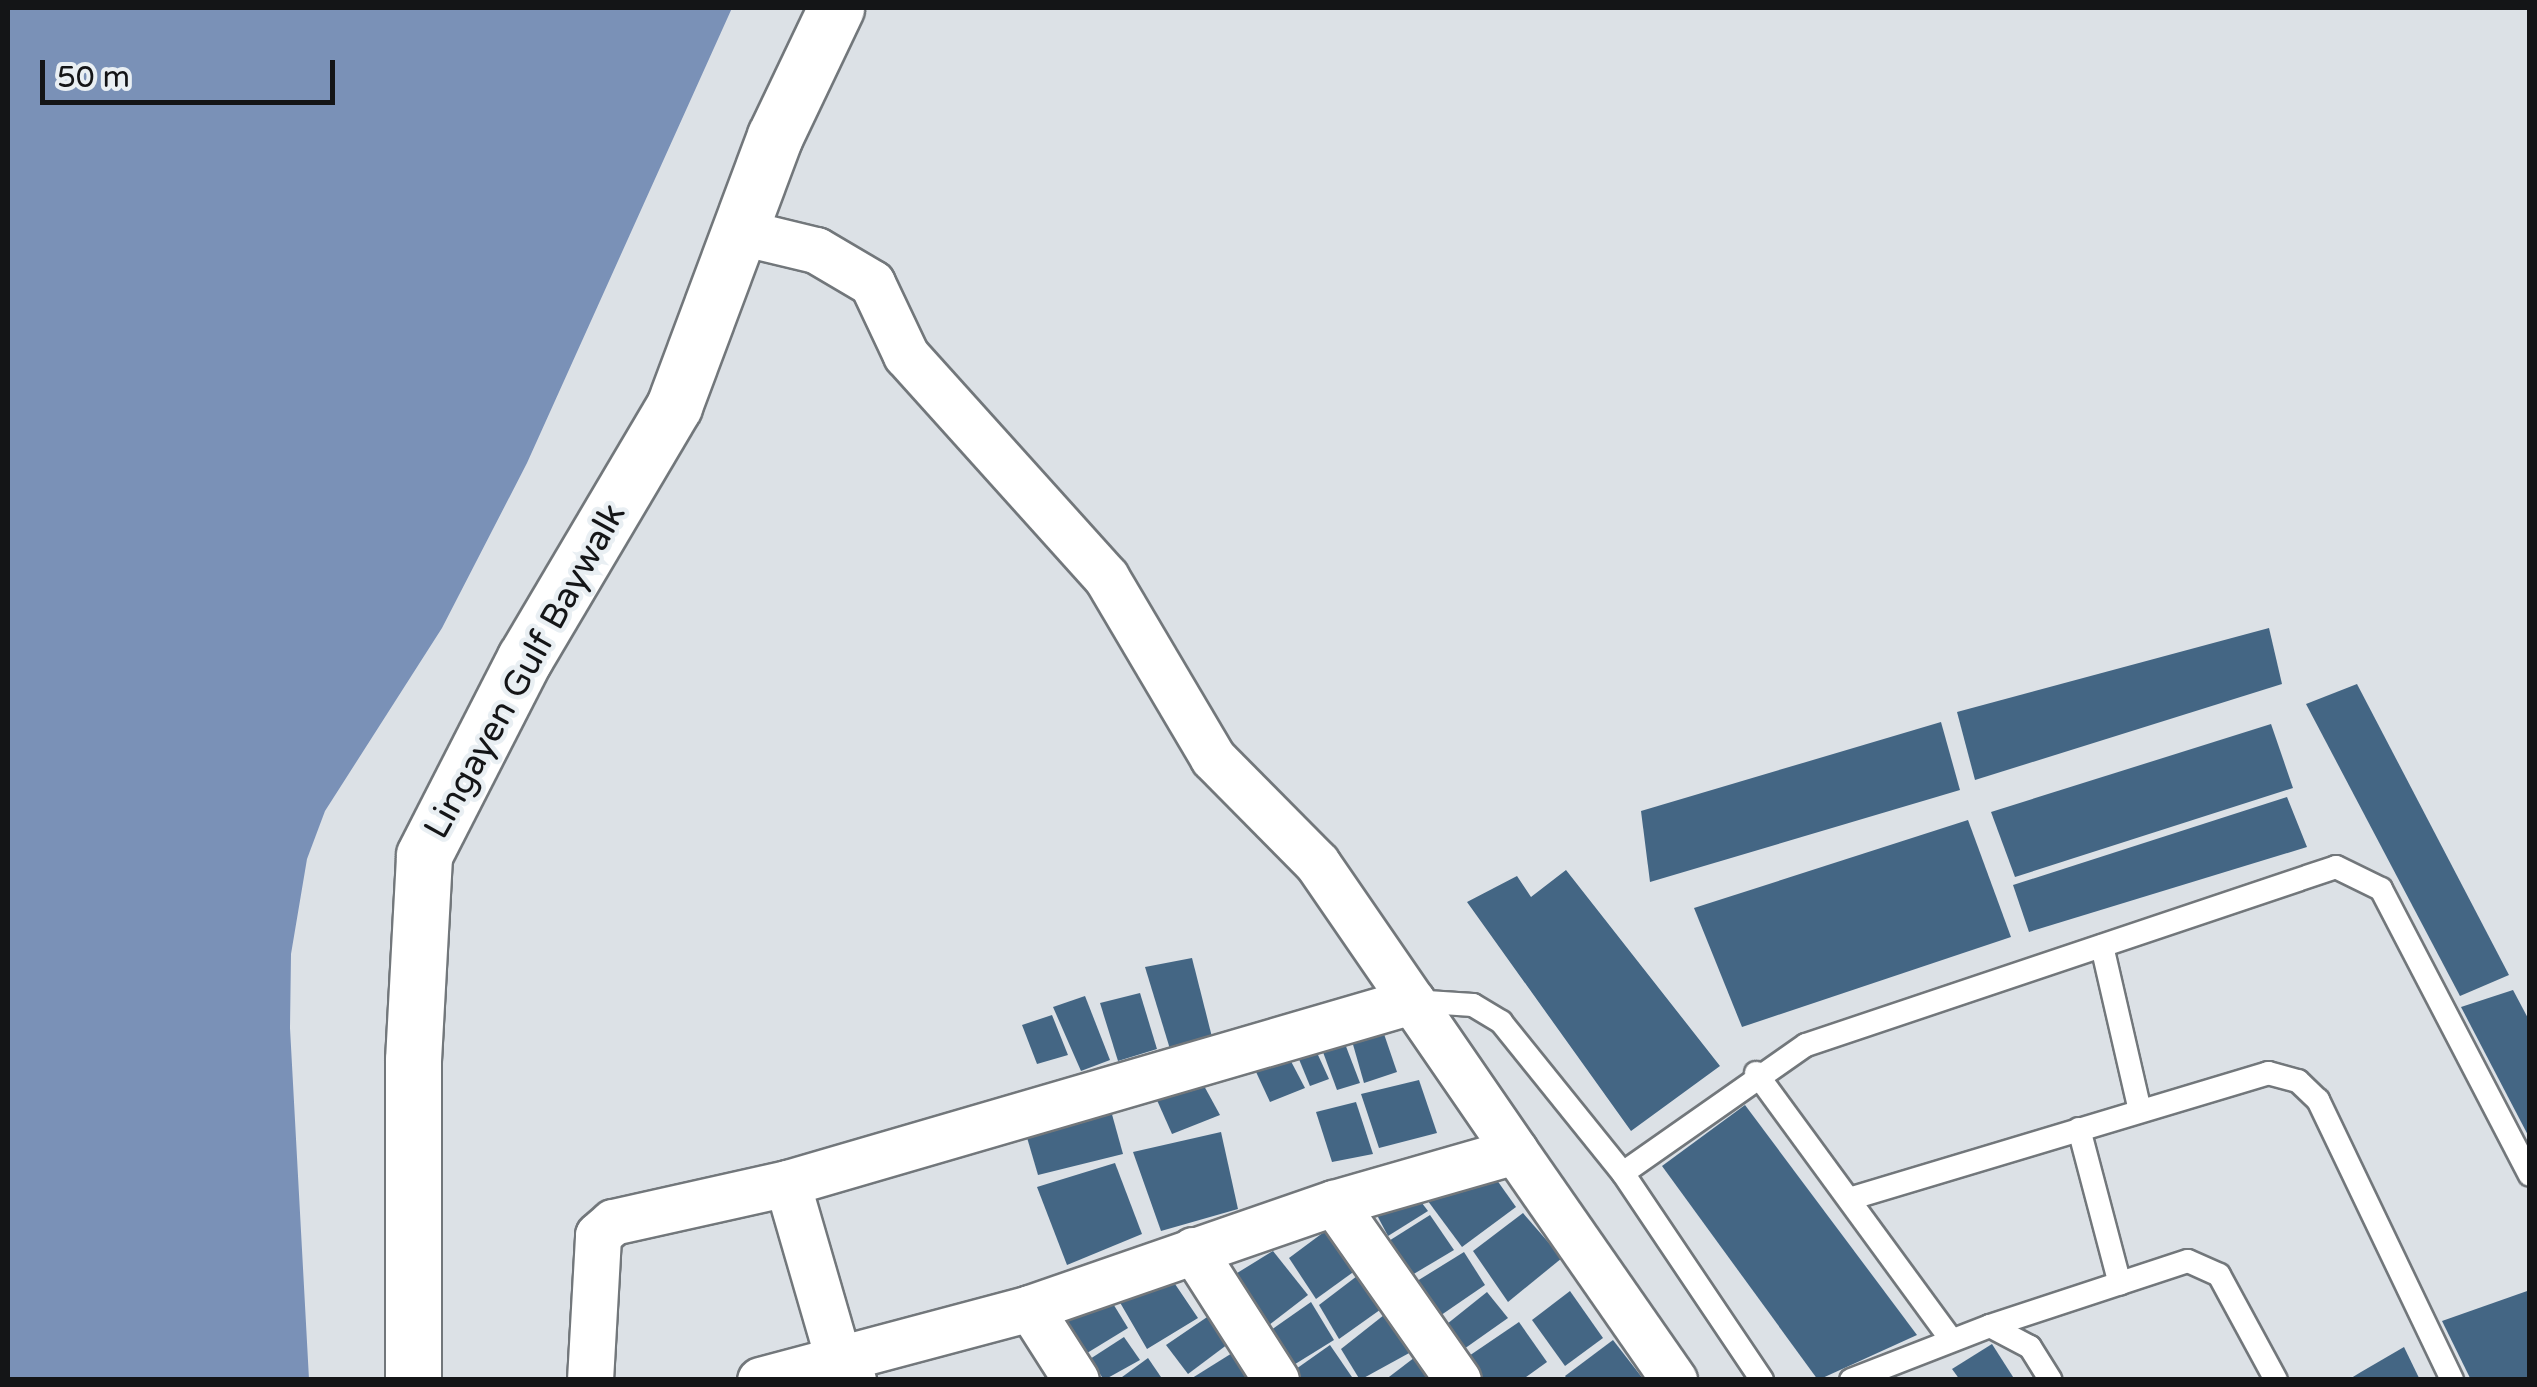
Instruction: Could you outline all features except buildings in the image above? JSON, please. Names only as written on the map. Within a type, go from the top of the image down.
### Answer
[{"type":"street","name":"Lingayen Gulf Baywalk","points":[[413,1380],[413,1060],[424,855],[524,658],[674,406],[745,233],[776,136],[836,8]]},
{"type":"street","points":[[745,233],[816,250],[872,284],[906,355],[1106,576],[1213,758],[1316,863],[1674,1380]]},
{"type":"street","points":[[590,1380],[598,1235],[613,1222],[787,1183],[1412,1000]]},
{"type":"street","points":[[760,1380],[845,1369],[1334,1203],[1515,1151]]},
{"type":"street","points":[[787,1183],[845,1369]]},
{"type":"street","points":[[1334,1203],[1458,1380]]},
{"type":"street","points":[[1192,1250],[1276,1380]]},
{"type":"street","points":[[1030,1308],[1076,1380]]},
{"type":"lane","points":[[1622,1173],[1756,1073],[1806,1045],[2336,868],[2362,876],[2381,889],[2530,1175]]},
{"type":"lane","points":[[2102,946],[2140,1111]]},
{"type":"lane","points":[[1412,1000],[1474,1005],[1501,1022],[1622,1173],[1762,1380]]},
{"type":"lane","points":[[1849,1199],[2268,1072],[2298,1080],[2318,1100],[2452,1380]]},
{"type":"lane","points":[[1756,1073],[1950,1338]]},
{"type":"lane","points":[[2080,1130],[2120,1284]]},
{"type":"lane","points":[[1851,1380],[1950,1338],[2188,1261],[2220,1274],[2276,1380]]},
{"type":"lane","points":[[1990,1326],[2030,1347],[2051,1380]]},
{"type":"water","points":[[8,8],[732,8],[527,463],[442,628],[325,811],[307,859],[291,954],[290,1028],[309,1379],[8,1379]]}]
